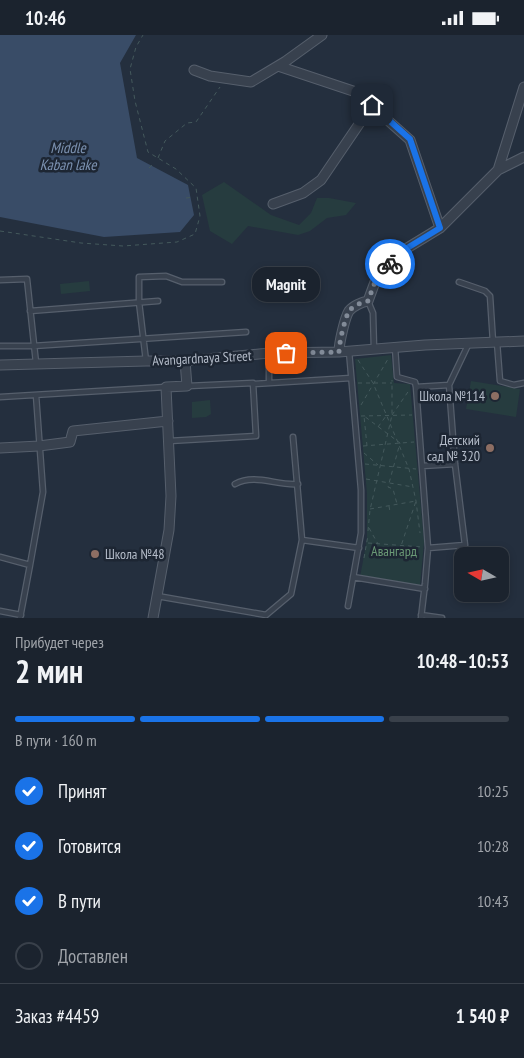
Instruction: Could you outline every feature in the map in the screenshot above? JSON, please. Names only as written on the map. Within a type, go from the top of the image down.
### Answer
[{"type":"street","points":[[194,69],[210,75],[251,82],[278,66],[322,35]]},
{"type":"street","points":[[278,66],[356,92],[410,139],[440,228]]},
{"type":"street","points":[[498,170],[524,87]]},
{"type":"street","points":[[273,204],[303,193],[321,180],[372,105]]},
{"type":"street","points":[[339,352],[349,310],[362,302],[368,301],[375,282],[399,253],[440,228],[498,170],[524,157]]},
{"type":"street","name":"Avangardnaya Street","points":[[0,365],[185,361],[269,353],[352,353],[395,347],[524,341]]},
{"type":"street","points":[[153,618],[169,530],[171,496],[166,387],[187,387],[185,361]]},
{"type":"street","points":[[0,448],[70,443],[73,431],[168,421]]},
{"type":"lane","points":[[146,361],[142,339],[139,277],[166,276],[182,282],[222,281]]},
{"type":"lane","points":[[0,280],[27,279],[36,363]]},
{"type":"lane","points":[[459,282],[485,291],[490,296],[500,381],[514,385],[524,383]]},
{"type":"lane","points":[[30,311],[158,301]]},
{"type":"lane","points":[[368,301],[373,313],[374,349]]},
{"type":"lane","points":[[0,346],[246,332]]},
{"type":"lane","points":[[428,548],[465,545],[455,464],[449,385],[469,343]]},
{"type":"lane","points":[[395,347],[397,377],[415,384],[449,385]]},
{"type":"lane","points":[[269,353],[269,383]]},
{"type":"lane","points":[[348,606],[361,533],[360,479],[352,381],[352,353]]},
{"type":"lane","points":[[187,387],[253,383],[352,381]]},
{"type":"lane","points":[[169,441],[256,436],[254,384]]},
{"type":"lane","points":[[415,384],[428,548],[421,616],[442,618]]},
{"type":"lane","points":[[0,397],[166,387]]},
{"type":"lane","points":[[0,611],[20,617],[43,492],[36,395]]},
{"type":"lane","points":[[157,597],[266,615],[290,594],[302,540],[293,437]]},
{"type":"lane","points":[[422,468],[455,464]]},
{"type":"lane","points":[[235,484],[243,480],[250,480],[291,485],[298,484]]},
{"type":"lane","points":[[302,540],[359,548]]},
{"type":"lane","points":[[0,557],[30,565]]},
{"type":"lane","points":[[353,577],[424,589]]},
{"type":"path","points":[[0,231],[123,247],[177,242],[195,234],[200,216],[196,188],[176,169],[148,152],[135,101],[130,69],[136,47],[143,35]]},
{"type":"path","points":[[158,158],[165,141],[187,123],[196,122],[226,78]]},
{"type":"path","points":[[149,168],[152,164]]},
{"type":"path","points":[[186,198],[194,197]]},
{"type":"path","points":[[352,353],[373,383],[400,443],[409,469],[416,501],[420,538]]},
{"type":"path","points":[[388,360],[355,416],[418,414]]},
{"type":"path","points":[[363,560],[367,543],[370,510],[392,415],[392,375]]},
{"type":"path","points":[[352,381],[392,383]]},
{"type":"path","points":[[392,415],[415,384]]},
{"type":"path","points":[[378,427],[387,415]]},
{"type":"path","points":[[364,416],[400,443]]},
{"type":"path","points":[[364,416],[368,446]]},
{"type":"path","points":[[357,447],[420,441]]},
{"type":"path","points":[[397,504],[393,489],[388,487],[400,443]]},
{"type":"path","points":[[357,447],[379,466]]},
{"type":"path","points":[[359,464],[409,469],[422,468]]},
{"type":"path","points":[[360,479],[413,487]]},
{"type":"path","points":[[401,546],[416,501]]},
{"type":"path","points":[[370,510],[416,501]]},
{"type":"path","points":[[390,506],[390,512]]},
{"type":"path","points":[[368,527],[378,544]]},
{"type":"path","points":[[359,548],[367,543],[428,548]]},
{"type":"green space","points":[[224,182],[271,215],[299,225],[311,213],[317,198],[329,198],[356,203],[346,215],[327,218],[310,231],[298,235],[248,226],[232,244],[210,231],[202,195]]},
{"type":"green space","points":[[89,281],[90,291],[61,294],[60,284]]},
{"type":"green space","name":"Авангард","points":[[391,355],[394,383],[410,384],[424,542],[420,586],[360,577],[367,539],[367,494],[355,359]]},
{"type":"green space","points":[[471,381],[520,389],[516,417],[466,409]]},
{"type":"green space","points":[[210,400],[211,414],[206,417],[192,418],[192,402]]},
{"type":"water","name":"Middle Kaban lake","points":[[0,35],[136,35],[120,63],[137,158],[188,185],[194,215],[180,232],[104,237],[0,217]]},
{"type":"way so far","points":[[286,353],[339,352],[349,310],[362,302],[368,301],[375,282],[390,264]]},
{"type":"place","name":"Magnit","points":[[286,353]]},
{"type":"place","name":"Школа №114","points":[[495,396]]},
{"type":"place","name":"Детский сад № 320","points":[[490,448]]},
{"type":"place","name":"Школа №48","points":[[95,554]]},
{"type":"route","points":[[372,105],[410,139],[440,228],[399,253],[390,264]]}]
